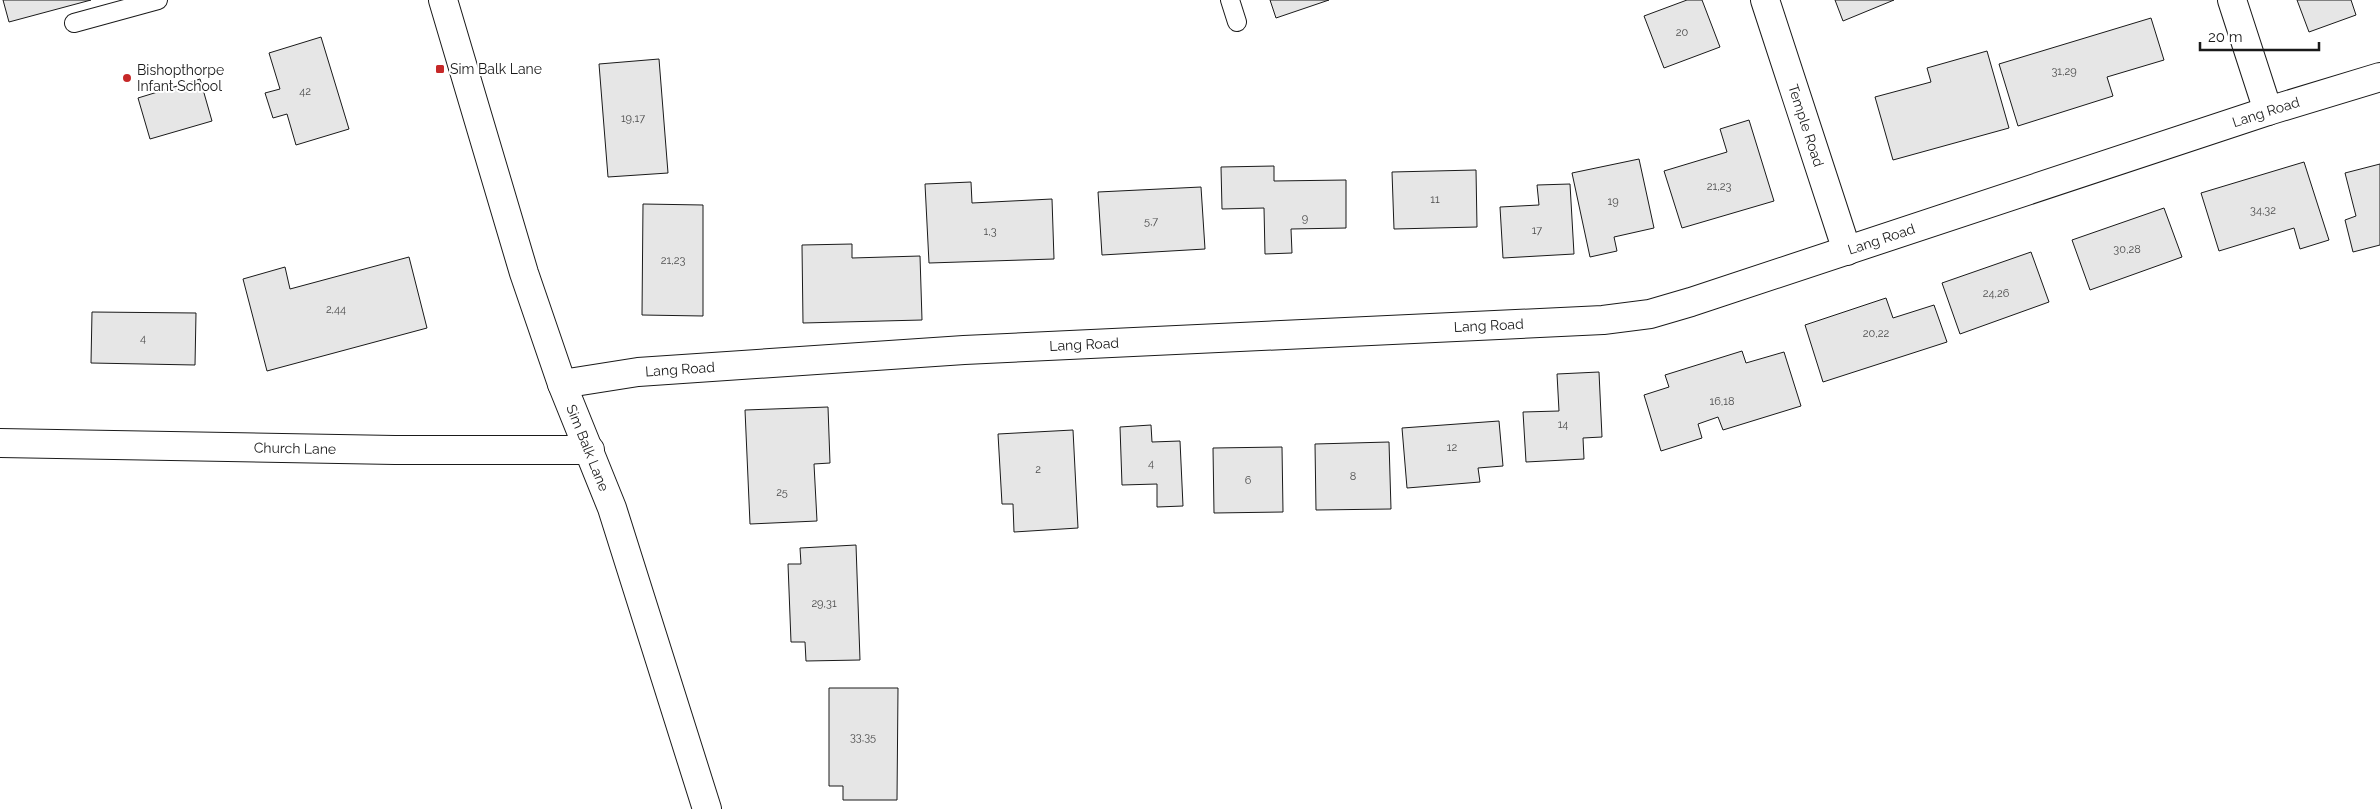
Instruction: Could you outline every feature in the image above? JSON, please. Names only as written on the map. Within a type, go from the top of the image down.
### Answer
[{"type":"street","name":"Sim Balk Lane","points":[[443,0],[524,272],[562,384],[612,508],[707,809]]},
{"type":"street","name":"Temple Road","points":[[1765,0],[1847,251]]},
{"type":"street","points":[[2232,0],[2268,111]]},
{"type":"street","name":"Lang Road","points":[[562,384],[638,372],[964,350],[1603,320],[1650,314],[1847,251],[2268,111],[2380,77]]},
{"type":"street","name":"Church Lane","points":[[0,443],[395,450],[590,450]]},
{"type":"lane","points":[[74,23],[158,0]]},
{"type":"lane","points":[[1230,0],[1238,22]]},
{"type":"building","points":[[3,0],[91,0],[9,22]]},
{"type":"building","points":[[1270,0],[1329,0],[1276,18]]},
{"type":"building","points":[[1687,0],[1702,0],[1720,47],[1664,68],[1644,16]]},
{"type":"building","points":[[1835,0],[1894,0],[1843,21]]},
{"type":"building","points":[[2297,0],[2351,0],[2356,15],[2309,32]]},
{"type":"building","points":[[2151,18],[2164,60],[2107,77],[2113,96],[2018,126],[1999,64]]},
{"type":"building","points":[[321,37],[349,129],[296,145],[287,114],[273,118],[265,93],[280,89],[269,53]]},
{"type":"building","points":[[1987,51],[2009,128],[1893,160],[1875,97],[1931,82],[1927,68]]},
{"type":"building","points":[[659,59],[668,173],[608,177],[599,64]]},
{"type":"building","points":[[200,79],[212,121],[150,139],[138,98]]},
{"type":"building","points":[[1749,120],[1774,201],[1682,228],[1664,171],[1727,152],[1720,129]]},
{"type":"building","points":[[1639,159],[1654,228],[1614,237],[1617,251],[1590,257],[1572,173]]},
{"type":"building","points":[[2304,162],[2329,240],[2300,249],[2294,228],[2219,251],[2201,193]]},
{"type":"building","points":[[2380,164],[2380,245],[2353,252],[2345,220],[2356,216],[2345,173]]},
{"type":"building","points":[[1274,166],[1274,181],[1346,180],[1346,228],[1291,229],[1292,253],[1265,254],[1264,208],[1222,209],[1221,167]]},
{"type":"building","points":[[1476,170],[1477,227],[1394,229],[1392,172]]},
{"type":"building","points":[[971,182],[972,203],[1052,199],[1054,259],[929,263],[925,184]]},
{"type":"building","points":[[1570,184],[1574,254],[1503,258],[1500,207],[1539,205],[1537,185]]},
{"type":"building","points":[[1201,187],[1205,249],[1102,255],[1098,192]]},
{"type":"building","points":[[643,204],[703,205],[703,316],[642,315]]},
{"type":"building","points":[[2164,208],[2182,257],[2090,290],[2072,240]]},
{"type":"building","points":[[852,244],[852,258],[920,256],[922,320],[803,323],[802,245]]},
{"type":"building","points":[[2031,252],[2049,302],[1960,334],[1942,283]]},
{"type":"building","points":[[409,257],[427,328],[267,371],[243,279],[285,267],[290,289]]},
{"type":"building","points":[[1886,298],[1893,318],[1934,305],[1947,342],[1823,382],[1805,325]]},
{"type":"building","points":[[92,312],[196,313],[195,365],[91,363]]},
{"type":"building","points":[[1742,351],[1746,363],[1784,352],[1801,406],[1723,430],[1718,417],[1698,424],[1702,438],[1661,451],[1644,395],[1669,387],[1665,375]]},
{"type":"building","points":[[1599,372],[1602,437],[1583,438],[1584,459],[1526,462],[1523,412],[1559,411],[1557,374]]},
{"type":"building","points":[[828,407],[830,463],[814,464],[817,521],[750,524],[745,410]]},
{"type":"building","points":[[1499,421],[1503,466],[1478,468],[1480,482],[1407,488],[1402,428]]},
{"type":"building","points":[[1151,425],[1152,442],[1180,441],[1183,506],[1157,507],[1157,484],[1122,485],[1120,427]]},
{"type":"building","points":[[1073,430],[1078,528],[1014,532],[1013,504],[1002,504],[998,434]]},
{"type":"building","points":[[1389,442],[1391,509],[1316,510],[1315,444]]},
{"type":"building","points":[[1282,447],[1283,512],[1214,513],[1213,448]]},
{"type":"building","points":[[856,545],[860,660],[806,661],[805,642],[791,642],[788,564],[801,564],[800,548]]},
{"type":"building","points":[[829,688],[898,688],[897,800],[843,800],[843,786],[829,786]]},
{"type":"place","name":"Sim Balk Lane","points":[[440,69]]},
{"type":"place","name":"Bishopthorpe Infant School","points":[[127,78]]}]
